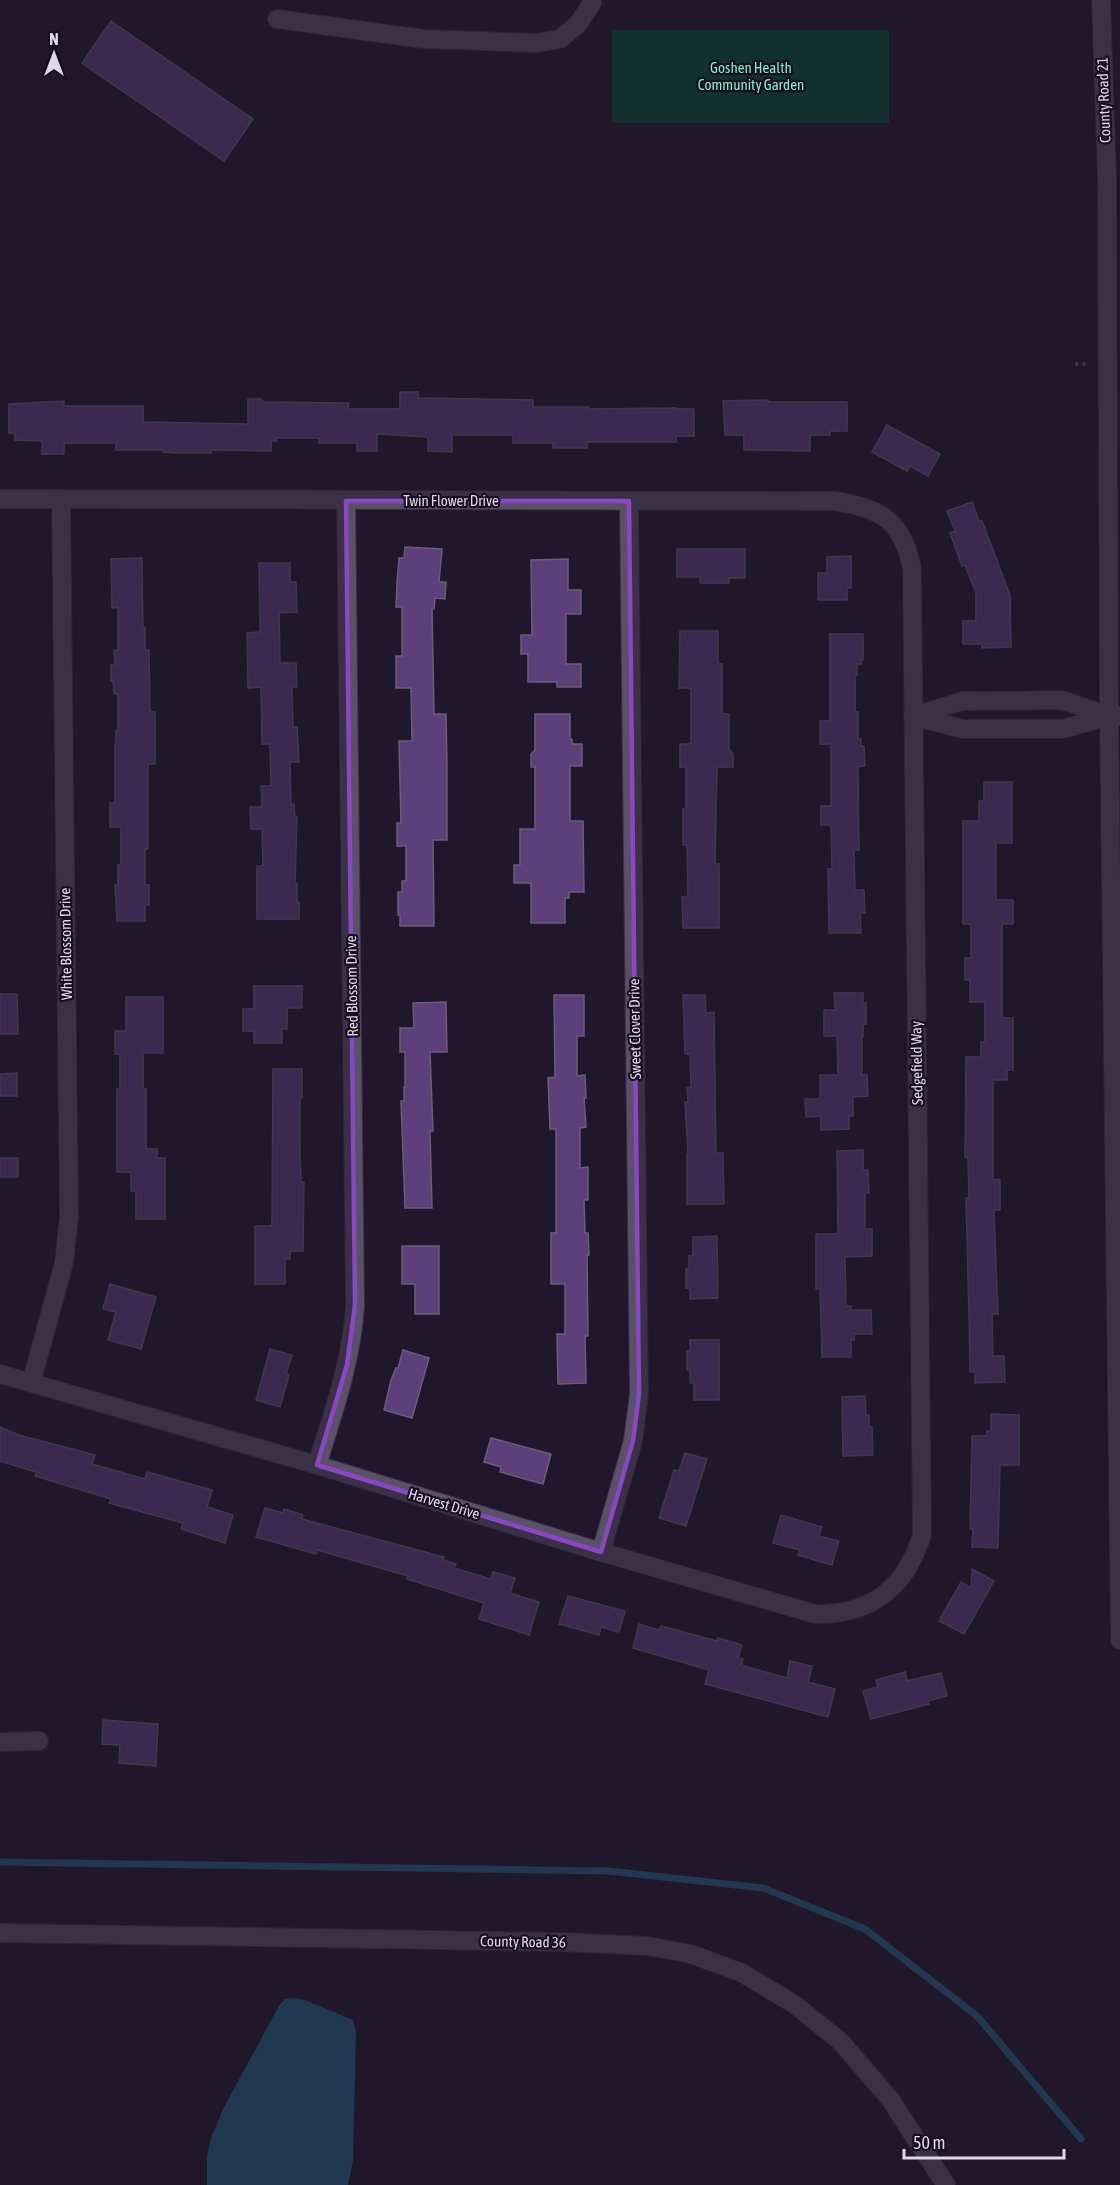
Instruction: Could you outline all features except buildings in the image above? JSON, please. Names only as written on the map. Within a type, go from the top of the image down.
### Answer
[{"type":"street","points":[[277,19],[424,39],[537,43],[560,39],[578,24],[592,3],[591,0]]},
{"type":"street","name":"County Road 21","points":[[1101,0],[1115,468],[1120,1640]]},
{"type":"street","name":"Twin Flower Drive","points":[[0,499],[835,501],[875,510],[895,526]]},
{"type":"street","name":"White Blossom Drive","points":[[31,1383],[64,1263],[69,1218],[61,500]]},
{"type":"street","name":"Red Blossom Drive","points":[[317,1465],[347,1365],[354,1332],[355,1305],[346,501]]},
{"type":"street","name":"Sweet Clover Drive","points":[[601,1552],[633,1442],[639,1394],[629,501]]},
{"type":"street","name":"Sedgefield Way","points":[[887,1593],[900,1581],[916,1554],[922,1535],[923,1514],[912,569],[908,550],[895,526]]},
{"type":"street","points":[[913,716],[963,700],[1062,700],[1115,716]]},
{"type":"street","points":[[913,716],[963,729],[1063,729],[1115,716]]},
{"type":"street","name":"Harvest Drive","points":[[0,1374],[317,1465],[792,1609],[815,1614],[833,1614],[868,1605],[887,1593]]},
{"type":"street","points":[[0,1742],[39,1741]]},
{"type":"street","name":"County Road 36","points":[[0,1933],[562,1942],[648,1946],[691,1954],[742,1973],[794,2004],[840,2041],[890,2099],[946,2185]]},
{"type":"highlighted area","points":[[346,501],[629,501],[639,1394],[633,1441],[601,1552],[317,1465],[347,1365],[355,1305]]},
{"type":"green space","name":"Goshen Health Community Garden","points":[[612,30],[889,30],[889,123],[612,123]]},
{"type":"water","points":[[285,1999],[305,2000],[353,2020],[356,2033],[353,2160],[348,2185],[207,2185],[207,2156],[211,2138],[224,2107],[279,2006]]},
{"type":"waterway","points":[[0,1862],[609,1871],[763,1888],[865,1929],[977,2016],[1081,2139]]}]
